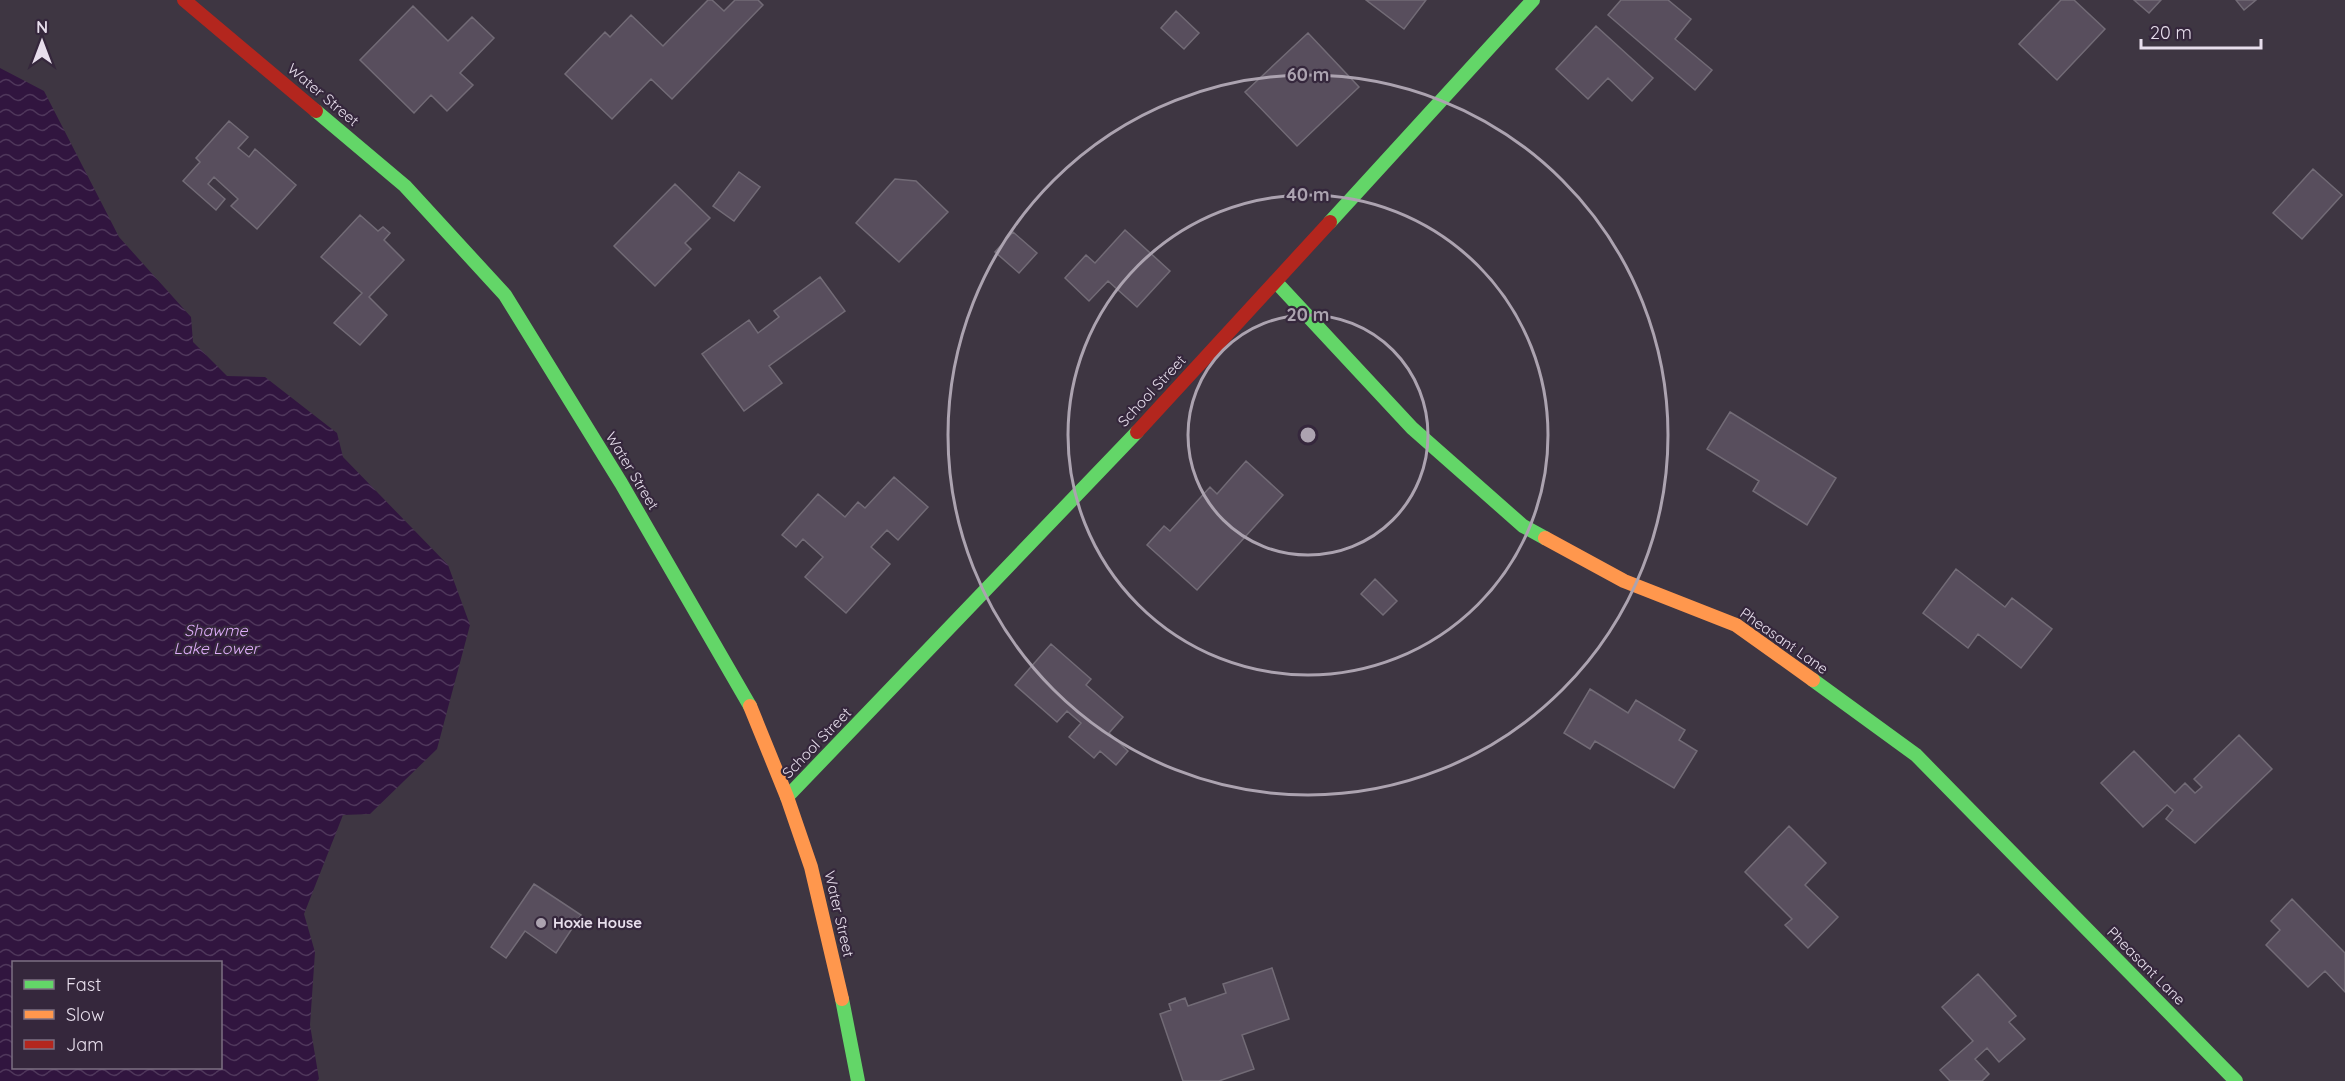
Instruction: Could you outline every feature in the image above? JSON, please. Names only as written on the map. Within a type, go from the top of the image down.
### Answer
[{"type":"street","name":"Water Street","points":[[184,0],[405,186],[505,295],[621,483],[750,707],[788,797],[811,867],[835,965],[858,1081]]},
{"type":"street","name":"School Street","points":[[788,797],[1070,505],[1276,282],[1451,85],[1533,0]]},
{"type":"street","name":"Pheasant Lane","points":[[1276,282],[1412,428],[1523,526],[1624,581],[1736,625],[1916,755],[2236,1081]]},
{"type":"water","name":"Shawme Lake Lower","points":[[0,68],[44,91],[119,237],[191,317],[193,342],[227,376],[265,377],[337,433],[343,457],[448,565],[470,625],[437,749],[370,814],[343,815],[304,914],[315,952],[310,1025],[319,1079],[317,1081],[0,1081]]},
{"type":"building","points":[[708,0],[712,0],[724,11],[735,0],[758,0],[763,5],[672,99],[651,79],[612,119],[565,74],[605,32],[610,37],[631,15],[663,46]]},
{"type":"building","points":[[1366,0],[1426,0],[1404,29]]},
{"type":"building","points":[[1621,0],[1668,0],[1691,19],[1675,39],[1712,70],[1695,90],[1608,15]]},
{"type":"building","points":[[2061,0],[2074,0],[2105,29],[2057,80],[2019,44]]},
{"type":"building","points":[[2134,0],[2161,0],[2149,13]]},
{"type":"building","points":[[2236,0],[2256,0],[2244,10]]},
{"type":"building","points":[[413,6],[448,41],[472,17],[494,38],[460,73],[473,85],[447,111],[431,95],[414,113],[360,60]]},
{"type":"building","points":[[1176,11],[1199,33],[1184,49],[1161,28]]},
{"type":"building","points":[[1596,26],[1653,78],[1632,101],[1608,78],[1588,99],[1556,69]]},
{"type":"building","points":[[1308,33],[1359,87],[1297,146],[1245,92]]},
{"type":"building","points":[[229,121],[248,137],[238,148],[249,157],[255,149],[296,185],[257,229],[231,206],[238,199],[214,177],[208,184],[225,199],[216,210],[183,181],[200,162],[196,158]]},
{"type":"building","points":[[2313,169],[2342,195],[2302,239],[2273,213]]},
{"type":"building","points":[[739,172],[760,187],[734,221],[713,206]]},
{"type":"building","points":[[895,179],[916,181],[948,212],[899,262],[856,223]]},
{"type":"building","points":[[675,184],[710,218],[685,243],[691,249],[655,286],[614,246]]},
{"type":"building","points":[[360,215],[378,231],[383,227],[390,233],[384,240],[404,260],[369,297],[387,315],[360,345],[334,323],[362,293],[321,257]]},
{"type":"building","points":[[1125,230],[1170,271],[1137,307],[1108,281],[1089,301],[1065,278],[1086,255],[1095,263]]},
{"type":"building","points":[[1013,232],[1037,253],[1019,273],[995,252]]},
{"type":"building","points":[[820,277],[845,311],[769,366],[782,383],[744,411],[702,354],[749,320],[758,333],[779,317],[774,311]]},
{"type":"building","points":[[1730,412],[1836,478],[1807,525],[1753,491],[1759,481],[1707,449]]},
{"type":"building","points":[[1246,461],[1283,495],[1197,590],[1147,545],[1164,526],[1170,531],[1210,487],[1217,494]]},
{"type":"building","points":[[894,477],[928,507],[898,540],[887,530],[871,547],[890,564],[846,613],[805,577],[823,557],[803,539],[796,547],[782,535],[818,494],[845,517],[858,502],[865,508]]},
{"type":"building","points":[[1956,569],[2005,607],[2012,598],[2052,629],[2021,668],[1978,634],[1968,648],[1923,613]]},
{"type":"building","points":[[1375,579],[1397,601],[1383,615],[1361,594]]},
{"type":"building","points":[[1051,644],[1091,679],[1086,685],[1123,717],[1109,733],[1128,751],[1116,765],[1100,751],[1094,758],[1069,737],[1081,723],[1067,711],[1057,722],[1015,685]]},
{"type":"building","points":[[1590,689],[1628,713],[1636,700],[1685,730],[1679,740],[1697,751],[1674,788],[1595,741],[1590,749],[1564,733]]},
{"type":"building","points":[[2239,735],[2272,769],[2195,843],[2166,819],[2173,810],[2167,805],[2143,827],[2101,783],[2134,751],[2175,793],[2185,783],[2195,793],[2202,787],[2194,779]]},
{"type":"building","points":[[1789,826],[1826,863],[1805,885],[1838,917],[1808,948],[1785,925],[1792,919],[1745,872]]},
{"type":"building","name":"Hoxie House","points":[[534,884],[581,915],[556,953],[525,931],[506,958],[491,947]]},
{"type":"building","points":[[2292,899],[2345,953],[2345,992],[2325,971],[2308,987],[2266,945],[2280,930],[2271,921]]},
{"type":"building","points":[[1272,968],[1289,1019],[1242,1035],[1254,1069],[1219,1081],[1183,1081],[1160,1014],[1171,1010],[1169,1004],[1185,998],[1188,1006],[1226,993],[1223,984]]},
{"type":"building","points":[[1978,974],[2016,1016],[2009,1022],[2025,1039],[1999,1062],[1987,1048],[1975,1059],[1989,1074],[1982,1081],[1950,1081],[1940,1070],[1973,1041],[1942,1007]]},
{"type":"traffic: fast","points":[[1330,222],[1533,0]]},
{"type":"traffic: fast","points":[[316,111],[405,186],[505,295],[621,483],[750,706]]},
{"type":"traffic: fast","points":[[1276,282],[1412,428],[1523,526],[1545,538]]},
{"type":"traffic: fast","points":[[787,797],[1137,432]]},
{"type":"traffic: fast","points":[[1813,680],[1916,755],[2236,1081]]},
{"type":"traffic: fast","points":[[842,999],[858,1081]]},
{"type":"traffic: slow","points":[[1545,538],[1624,581],[1736,625],[1813,680]]},
{"type":"traffic: slow","points":[[750,706],[787,797],[811,867],[842,999]]},
{"type":"traffic: jam","points":[[184,0],[316,111]]},
{"type":"traffic: jam","points":[[1137,432],[1330,222]]},
{"type":"place","name":"Hoxie House","points":[[541,923]]}]
